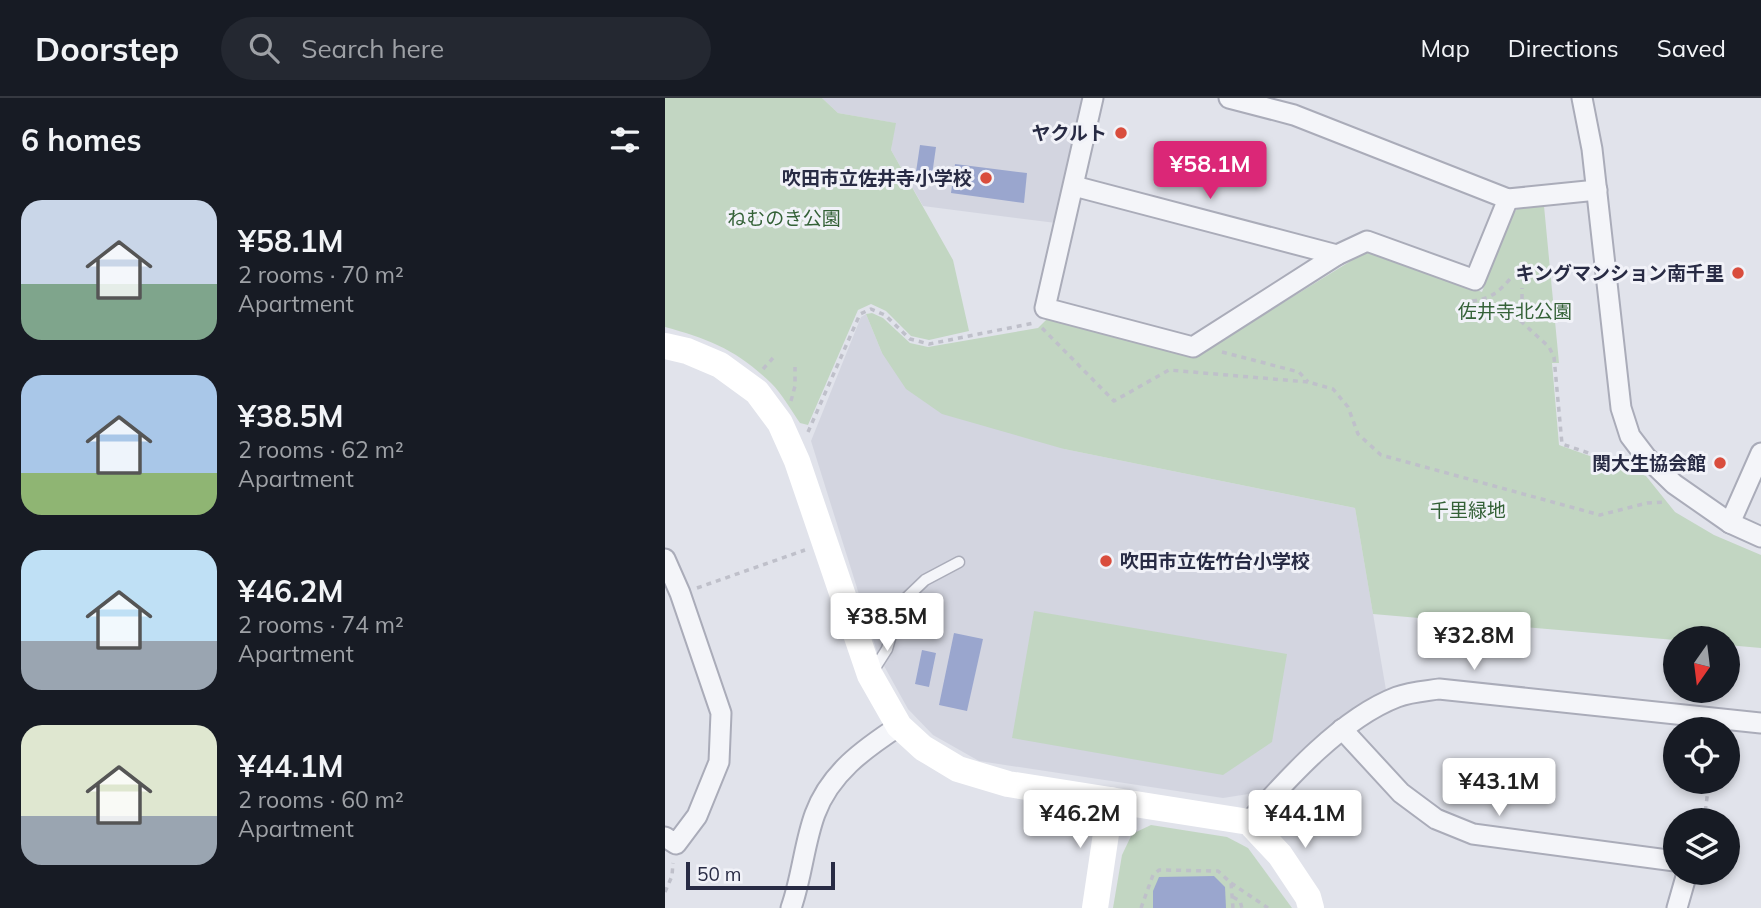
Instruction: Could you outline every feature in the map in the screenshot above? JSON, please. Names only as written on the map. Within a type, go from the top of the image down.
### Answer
[{"type":"street","points":[[1093,98],[1045,308],[1193,347],[1337,255],[1367,241],[1475,280],[1508,199]]},
{"type":"street","points":[[1229,98],[1294,115],[1508,199],[1597,190]]},
{"type":"street","points":[[1582,98],[1597,190],[1621,408],[1630,436],[1646,457],[1675,484],[1730,523],[1761,537]]},
{"type":"street","points":[[1074,186],[1337,255]]},
{"type":"street","points":[[665,346],[687,351],[720,366],[757,392],[779,422],[797,461],[870,675],[899,726],[923,748],[958,769],[1008,784],[1249,822],[1280,855],[1308,897],[1311,908]]},
{"type":"street","points":[[1730,523],[1761,453]]},
{"type":"street","points":[[665,559],[680,593],[721,713],[719,762],[697,816],[670,841]]},
{"type":"street","points":[[1249,822],[1274,794],[1342,729],[1370,709],[1399,696],[1439,689],[1761,723]]},
{"type":"street","points":[[791,908],[815,814],[830,783],[858,754],[899,726]]},
{"type":"street","points":[[1342,729],[1401,793],[1437,819],[1473,834],[1663,859]]},
{"type":"street","points":[[1095,908],[1111,800]]},
{"type":"street","points":[[1677,908],[1684,885]]},
{"type":"lane","points":[[870,675],[887,649],[900,604],[925,580],[959,562]]},
{"type":"path","points":[[1472,301],[1487,299],[1510,279]]},
{"type":"path","points":[[1522,288],[1522,299]]},
{"type":"path","points":[[806,437],[860,314],[871,309],[885,314],[911,339],[929,344],[1037,322],[1114,401],[1169,370],[1308,382],[1333,390],[1348,407],[1358,434],[1381,455],[1600,515],[1647,503],[1668,502]]},
{"type":"path","points":[[1513,314],[1549,347],[1554,357],[1562,444],[1636,469]]},
{"type":"path","points":[[1193,347],[1209,348],[1299,372],[1308,382]]},
{"type":"path","points":[[788,410],[795,386],[795,367]]},
{"type":"path","points":[[680,593],[806,550]]},
{"type":"path","points":[[665,891],[672,876],[670,841]]},
{"type":"path","points":[[1141,908],[1153,875],[1159,870],[1218,871],[1268,908]]},
{"type":"path","points":[[1231,883],[1233,908]]},
{"type":"path","points":[[1232,897],[1240,901],[1242,908]]},
{"type":"shaded area","name":"吹田市立佐井寺小学校","points":[[822,98],[1083,98],[1056,223],[923,206],[891,150],[895,123],[838,113]]},
{"type":"shaded area","name":"吹田市立佐竹台小学校","points":[[866,314],[882,353],[1064,449],[1355,508],[1386,690],[1335,723],[1261,792],[1223,798],[979,761],[933,735],[908,709],[878,655],[811,441],[861,317]]},
{"type":"green space","name":"ねむのき公園","points":[[665,98],[822,98],[838,113],[896,123],[891,150],[953,260],[969,331],[929,340],[911,336],[886,311],[871,304],[858,310],[808,425],[800,423],[775,387],[746,362],[709,341],[665,327]]},
{"type":"green space","name":"千里緑地","points":[[1544,206],[1559,363],[1552,363],[1559,445],[1646,476],[1675,512],[1714,535],[1761,555],[1761,648],[1740,646],[1740,626],[1663,626],[1663,639],[1373,614],[1355,508],[1064,449],[942,414],[906,389],[882,353],[866,314],[872,313],[883,318],[910,343],[928,347],[1038,328],[1048,318],[1195,357],[1367,251],[1482,292],[1510,217],[1519,207]]},
{"type":"green space","points":[[1034,611],[1287,654],[1272,742],[1223,775],[1012,738]]},
{"type":"green space","points":[[1151,825],[1227,837],[1248,848],[1292,908],[1113,908],[1122,855],[1132,834]]},
{"type":"water","points":[[920,145],[936,147],[932,175],[916,172]]},
{"type":"water","points":[[955,164],[1027,173],[1024,203],[951,193]]},
{"type":"water","points":[[954,633],[983,639],[967,711],[939,705]]},
{"type":"water","points":[[922,650],[936,653],[929,687],[915,684]]},
{"type":"water","points":[[1214,876],[1225,887],[1226,908],[1153,908],[1153,891],[1159,877]]},
{"type":"place","name":"ヤクルト","points":[[1121,133]]},
{"type":"place","name":"吹田市立佐井寺小学校","points":[[986,178]]},
{"type":"place","name":"キングマンション南千里","points":[[1738,273]]},
{"type":"place","name":"関大生協会館","points":[[1720,463]]},
{"type":"place","name":"吹田市立佐竹台小学校","points":[[1106,561]]},
{"type":"park label","name":"佐井寺北公園","points":[[1515,311]]}]
